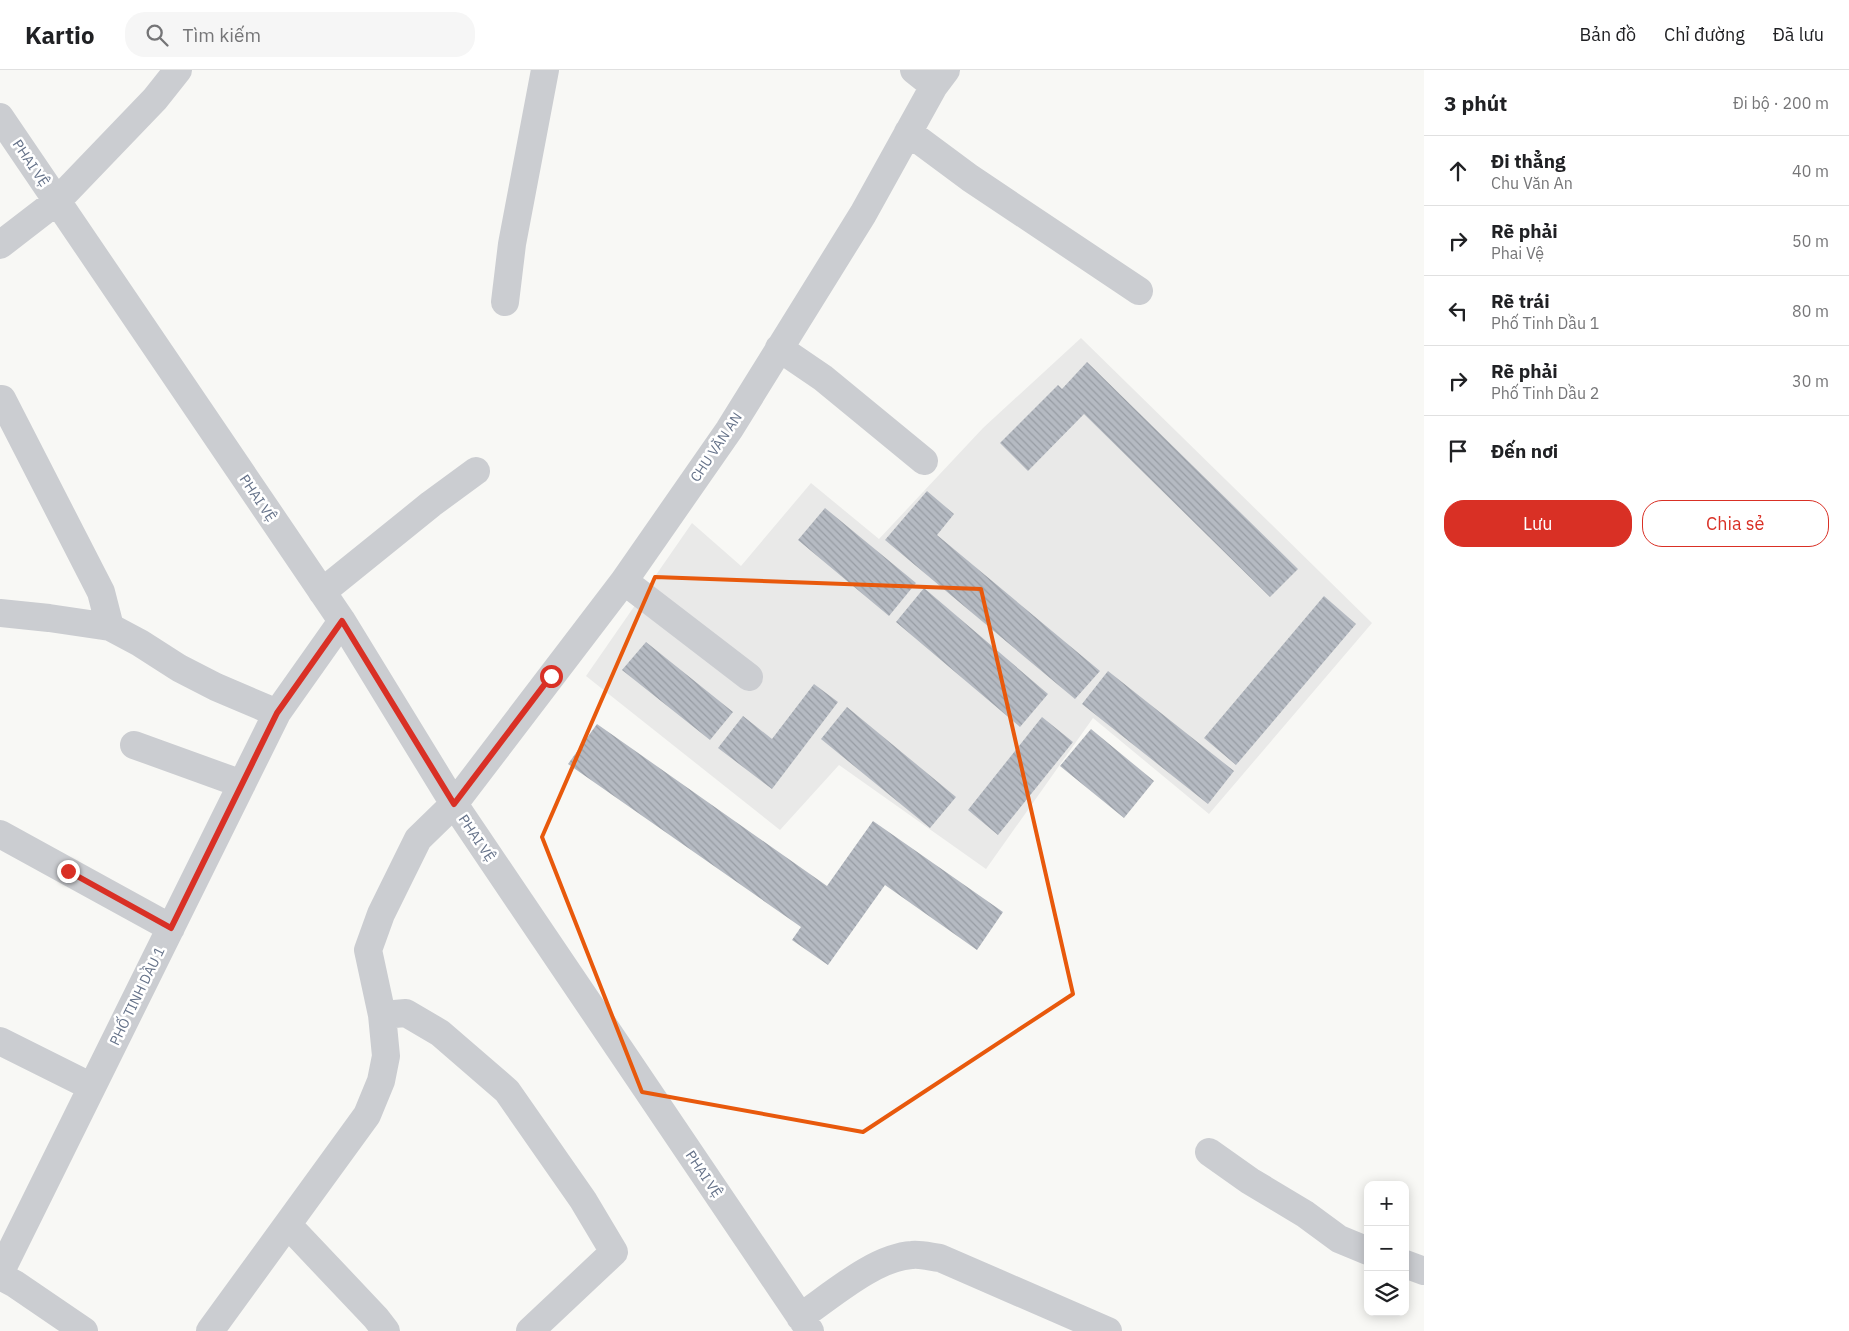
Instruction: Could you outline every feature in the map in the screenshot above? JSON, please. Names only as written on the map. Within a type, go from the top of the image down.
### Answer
[{"type":"street","points":[[505,302],[512,244],[545,70]]},
{"type":"street","points":[[0,245],[57,201],[155,99],[170,74]]},
{"type":"street","name":"CHU VĂN AN","points":[[210,1331],[367,1115],[381,1081],[386,1056],[382,1015],[368,950],[381,914],[418,839],[454,804],[624,581],[729,430],[863,214],[908,132],[931,75]]},
{"type":"street","name":"PHAI VỆ","points":[[0,117],[342,621],[454,804],[805,1324]]},
{"type":"street","points":[[908,132],[970,178],[1140,291]]},
{"type":"street","points":[[779,348],[823,378],[924,461]]},
{"type":"street","points":[[2,399],[101,592],[110,626]]},
{"type":"street","points":[[322,592],[431,504],[476,471]]},
{"type":"street","points":[[624,581],[749,677]]},
{"type":"street","points":[[0,613],[110,626],[179,668],[216,687],[277,713]]},
{"type":"street","name":"PHỐ TINH DẦU 1","points":[[0,1275],[277,713],[342,621]]},
{"type":"street","points":[[134,745],[242,784]]},
{"type":"street","points":[[0,834],[171,928]]},
{"type":"street","points":[[382,1015],[406,1013],[440,1033],[507,1091],[583,1200],[614,1252],[530,1331]]},
{"type":"street","points":[[0,1041],[92,1088]]},
{"type":"street","points":[[1209,1152],[1339,1239],[1364,1249]]},
{"type":"street","points":[[288,1225],[386,1331]]},
{"type":"street","points":[[805,1324],[863,1274],[886,1260],[913,1255],[940,1258],[1108,1331]]},
{"type":"street","points":[[1409,1265],[1424,1270]]},
{"type":"street","points":[[0,1275],[84,1331]]},
{"type":"highlighted area","points":[[655,577],[981,589],[1073,994],[863,1132],[642,1092],[542,837]]},
{"type":"shaded area","points":[[1081,338],[1372,623],[1209,814],[1093,718],[986,869],[839,765],[780,830],[586,676],[692,523],[741,566],[811,483],[879,539],[983,428]]},
{"type":"building","points":[[1087,362],[1298,569],[1270,597],[1084,414],[1028,471],[1000,443],[1058,385],[1062,389]]},
{"type":"building","points":[[927,491],[954,514],[937,535],[1100,671],[1075,699],[885,540]]},
{"type":"building","points":[[825,508],[916,583],[889,616],[798,540]]},
{"type":"building","points":[[924,588],[1048,694],[1020,727],[896,622]]},
{"type":"building","points":[[1324,596],[1356,624],[1236,765],[1204,738]]},
{"type":"building","points":[[646,642],[733,712],[710,740],[622,670]]},
{"type":"building","points":[[1108,671],[1234,771],[1208,804],[1082,704]]},
{"type":"building","points":[[814,684],[838,702],[772,789],[718,748],[743,716],[772,739]]},
{"type":"building","points":[[847,707],[956,797],[930,828],[821,739]]},
{"type":"building","points":[[1042,717],[1073,742],[998,835],[968,810]]},
{"type":"building","points":[[597,724],[827,886],[873,821],[1003,912],[977,950],[885,885],[828,965],[792,940],[801,927],[568,764]]},
{"type":"building","points":[[1091,729],[1154,781],[1124,818],[1060,766]]},
{"type":"route","points":[[68,871],[171,928],[277,713],[342,621],[454,804],[551,676]]}]
